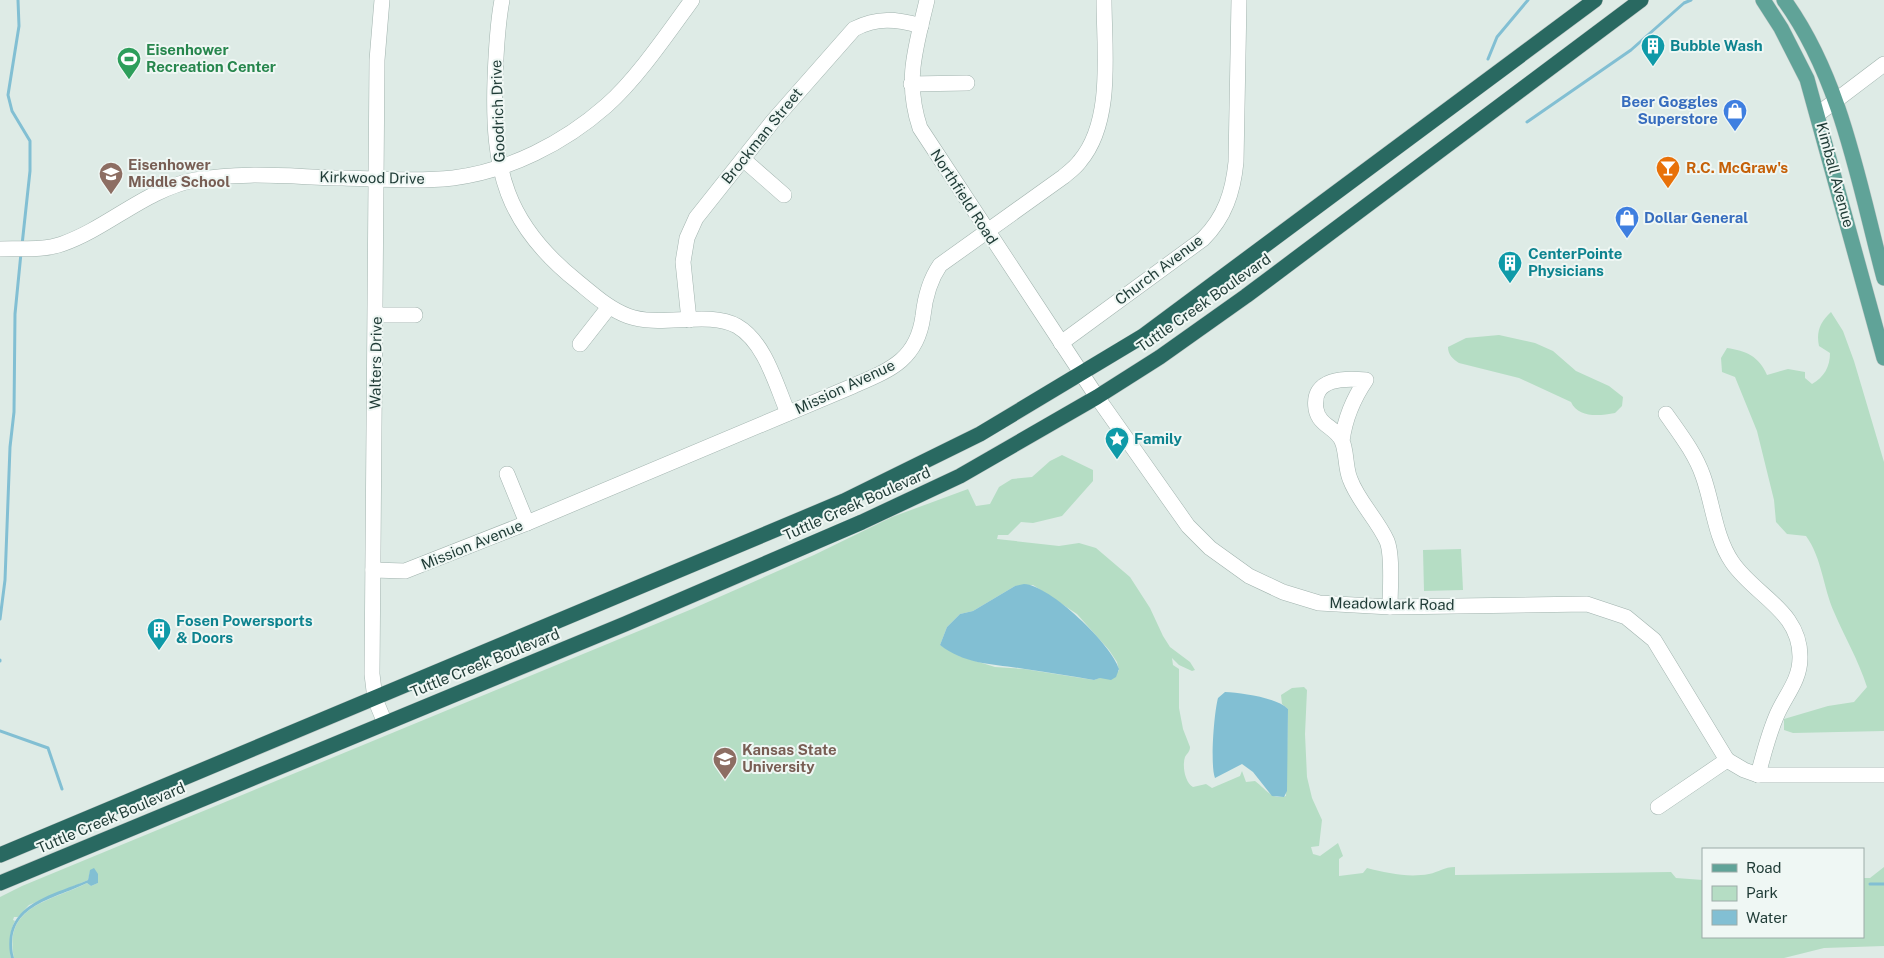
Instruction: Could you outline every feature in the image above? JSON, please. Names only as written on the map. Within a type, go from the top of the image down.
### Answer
[{"type":"highway","name":"Tuttle Creek Boulevard","points":[[0,855],[844,501],[980,434],[1143,336],[1229,274],[1595,0]]},
{"type":"highway","name":"Tuttle Creek Boulevard","points":[[0,883],[626,624],[862,522],[960,476],[1097,397],[1160,357],[1246,296],[1641,0]]},
{"type":"main road","name":"Kimball Avenue","points":[[1763,0],[1782,28],[1800,64],[1818,114],[1884,358]]},
{"type":"main road","name":"Kimball Avenue","points":[[1784,0],[1805,32],[1834,100],[1884,278]]},
{"type":"main road","points":[[1794,0],[1805,32]]},
{"type":"street","name":"Walters Drive","points":[[382,0],[377,60],[372,674],[375,699],[385,723]]},
{"type":"street","name":"Goodrich Drive","points":[[502,0],[496,43],[494,94],[499,168],[514,206],[542,250],[609,307],[630,317],[716,321],[736,325],[754,339],[770,370],[788,413]]},
{"type":"street","name":"Northfield Road","points":[[927,0],[914,55],[911,84],[915,112],[920,128],[1081,375]]},
{"type":"street","name":"Mission Avenue","points":[[373,570],[405,571],[527,523],[885,372],[901,361],[917,339],[928,286],[933,275],[948,258],[1063,177],[1080,161],[1093,141],[1100,123],[1103,105],[1104,0]]},
{"type":"street","name":"Church Avenue","points":[[1061,343],[1203,239],[1215,227],[1223,213],[1234,180],[1236,162],[1239,0]]},
{"type":"street","name":"Kirkwood Drive","points":[[0,249],[43,248],[63,244],[165,189],[194,180],[232,175],[376,179],[452,178],[499,168],[545,149],[607,106],[632,78],[687,1]]},
{"type":"street","name":"Brockman Street","points":[[689,320],[683,262],[687,238],[696,218],[824,61],[854,29],[869,22],[886,19],[921,26]]},
{"type":"street","points":[[1818,114],[1884,64]]},
{"type":"street","points":[[911,84],[967,83]]},
{"type":"street","points":[[743,159],[784,195]]},
{"type":"street","points":[[580,344],[609,307]]},
{"type":"street","points":[[376,315],[415,315]]},
{"type":"street","name":"Meadowlark Road","points":[[1081,375],[1188,526],[1210,548],[1249,576],[1283,592],[1319,602],[1390,607],[1587,604],[1626,617],[1654,640],[1727,760]]},
{"type":"street","points":[[1666,414],[1694,456],[1703,476],[1723,547],[1731,561],[1740,573],[1788,619],[1797,638],[1800,671],[1776,718],[1758,775]]},
{"type":"street","points":[[1342,440],[1350,478],[1387,543],[1390,607]]},
{"type":"street","points":[[506,474],[527,523]]},
{"type":"street","points":[[1658,807],[1727,760],[1744,770],[1758,775],[1884,775]]},
{"type":"green space","points":[[1831,312],[1843,331],[1854,361],[1884,462],[1884,731],[1793,733],[1784,730],[1784,719],[1828,706],[1854,702],[1867,687],[1856,658],[1834,612],[1816,554],[1806,536],[1787,534],[1776,522],[1774,500],[1757,431],[1735,377],[1722,372],[1721,358],[1727,348],[1740,351],[1756,359],[1767,375],[1788,369],[1805,372],[1805,378],[1812,384],[1823,375],[1829,363],[1830,353],[1819,346],[1818,336],[1822,323]]},
{"type":"green space","points":[[1499,335],[1535,343],[1553,351],[1576,371],[1609,386],[1623,397],[1622,406],[1615,413],[1590,415],[1579,411],[1571,402],[1519,378],[1459,363],[1450,355],[1448,347],[1466,338]]},
{"type":"green space","name":"Kansas State University","points":[[1062,455],[1093,470],[1093,481],[1062,516],[1033,523],[1021,522],[1008,535],[998,535],[997,539],[1059,546],[1079,543],[1096,548],[1130,577],[1150,608],[1170,647],[1190,662],[1195,670],[1192,671],[1179,665],[1172,658],[1173,665],[1179,669],[1179,708],[1183,729],[1190,747],[1185,757],[1184,769],[1190,785],[1193,787],[1206,784],[1212,788],[1240,776],[1242,771],[1246,782],[1255,781],[1277,797],[1286,796],[1288,709],[1282,704],[1281,695],[1292,688],[1304,687],[1307,690],[1305,734],[1307,777],[1312,798],[1322,820],[1319,846],[1311,847],[1313,854],[1320,856],[1338,843],[1343,856],[1339,859],[1339,876],[1363,873],[1367,868],[1405,875],[1429,874],[1455,867],[1455,875],[1671,872],[1676,878],[1702,880],[1702,938],[1864,938],[1864,878],[1870,878],[1884,867],[1884,946],[1824,948],[1784,958],[14,958],[13,940],[16,926],[23,916],[33,907],[46,901],[87,883],[91,886],[98,883],[98,878],[90,872],[88,880],[29,905],[18,917],[14,917],[13,920],[15,921],[10,939],[11,958],[0,958],[0,897],[22,886],[692,609],[814,555],[892,517],[968,489],[976,506],[990,504],[999,487],[1012,479],[1032,477],[1050,461]],"holes":[[[1033,585],[1077,614],[1109,650],[1117,662],[1119,671],[1094,680],[1024,669],[995,667],[959,656],[940,645],[947,627],[960,614],[973,611],[1015,586]]]},
{"type":"green space","points":[[1461,549],[1463,590],[1424,591],[1423,550]]},
{"type":"water","points":[[1024,584],[1049,594],[1093,632],[1114,658],[1119,669],[1116,677],[1111,680],[1100,678],[1094,680],[981,663],[950,652],[940,645],[947,627],[960,614],[973,611],[1015,586]]},
{"type":"water","points":[[1225,692],[1275,701],[1288,709],[1287,791],[1284,797],[1272,796],[1253,772],[1242,764],[1215,778],[1213,739],[1215,715],[1218,698]]},
{"type":"water","points":[[94,868],[98,874],[98,883],[91,886],[87,883],[45,900],[23,916],[15,927],[12,941],[14,958],[11,958],[10,940],[13,925],[21,914],[44,897],[88,880],[90,870]]},
{"type":"waterway","points":[[18,0],[19,26],[8,95],[12,111],[30,141],[30,171],[22,245]]},
{"type":"waterway","points":[[1488,59],[1497,37],[1528,0]]},
{"type":"waterway","points":[[1527,122],[1631,50],[1684,3],[1691,0]]},
{"type":"waterway","points":[[0,619],[5,580],[10,447],[14,412],[15,314],[21,253]]},
{"type":"waterway","points":[[0,731],[48,748],[62,789]]},
{"type":"waterway","points":[[1870,884],[1884,884]]},
{"type":"place","name":"Bubble Wash","points":[[1653,67]]},
{"type":"place","name":"Eisenhower Recreation Center","points":[[129,80]]},
{"type":"place","name":"Beer Goggles Superstore","points":[[1735,132]]},
{"type":"place","name":"R.C. McGraw's","points":[[1668,189]]},
{"type":"place","name":"Eisenhower Middle School","points":[[111,195]]},
{"type":"place","name":"Dollar General","points":[[1627,239]]},
{"type":"place","name":"CenterPointe Physicians","points":[[1510,284]]},
{"type":"place","name":"Family","points":[[1117,460]]},
{"type":"place","name":"Fosen Powersports & Doors","points":[[159,651]]},
{"type":"place","name":"Kansas State University","points":[[725,780]]}]
